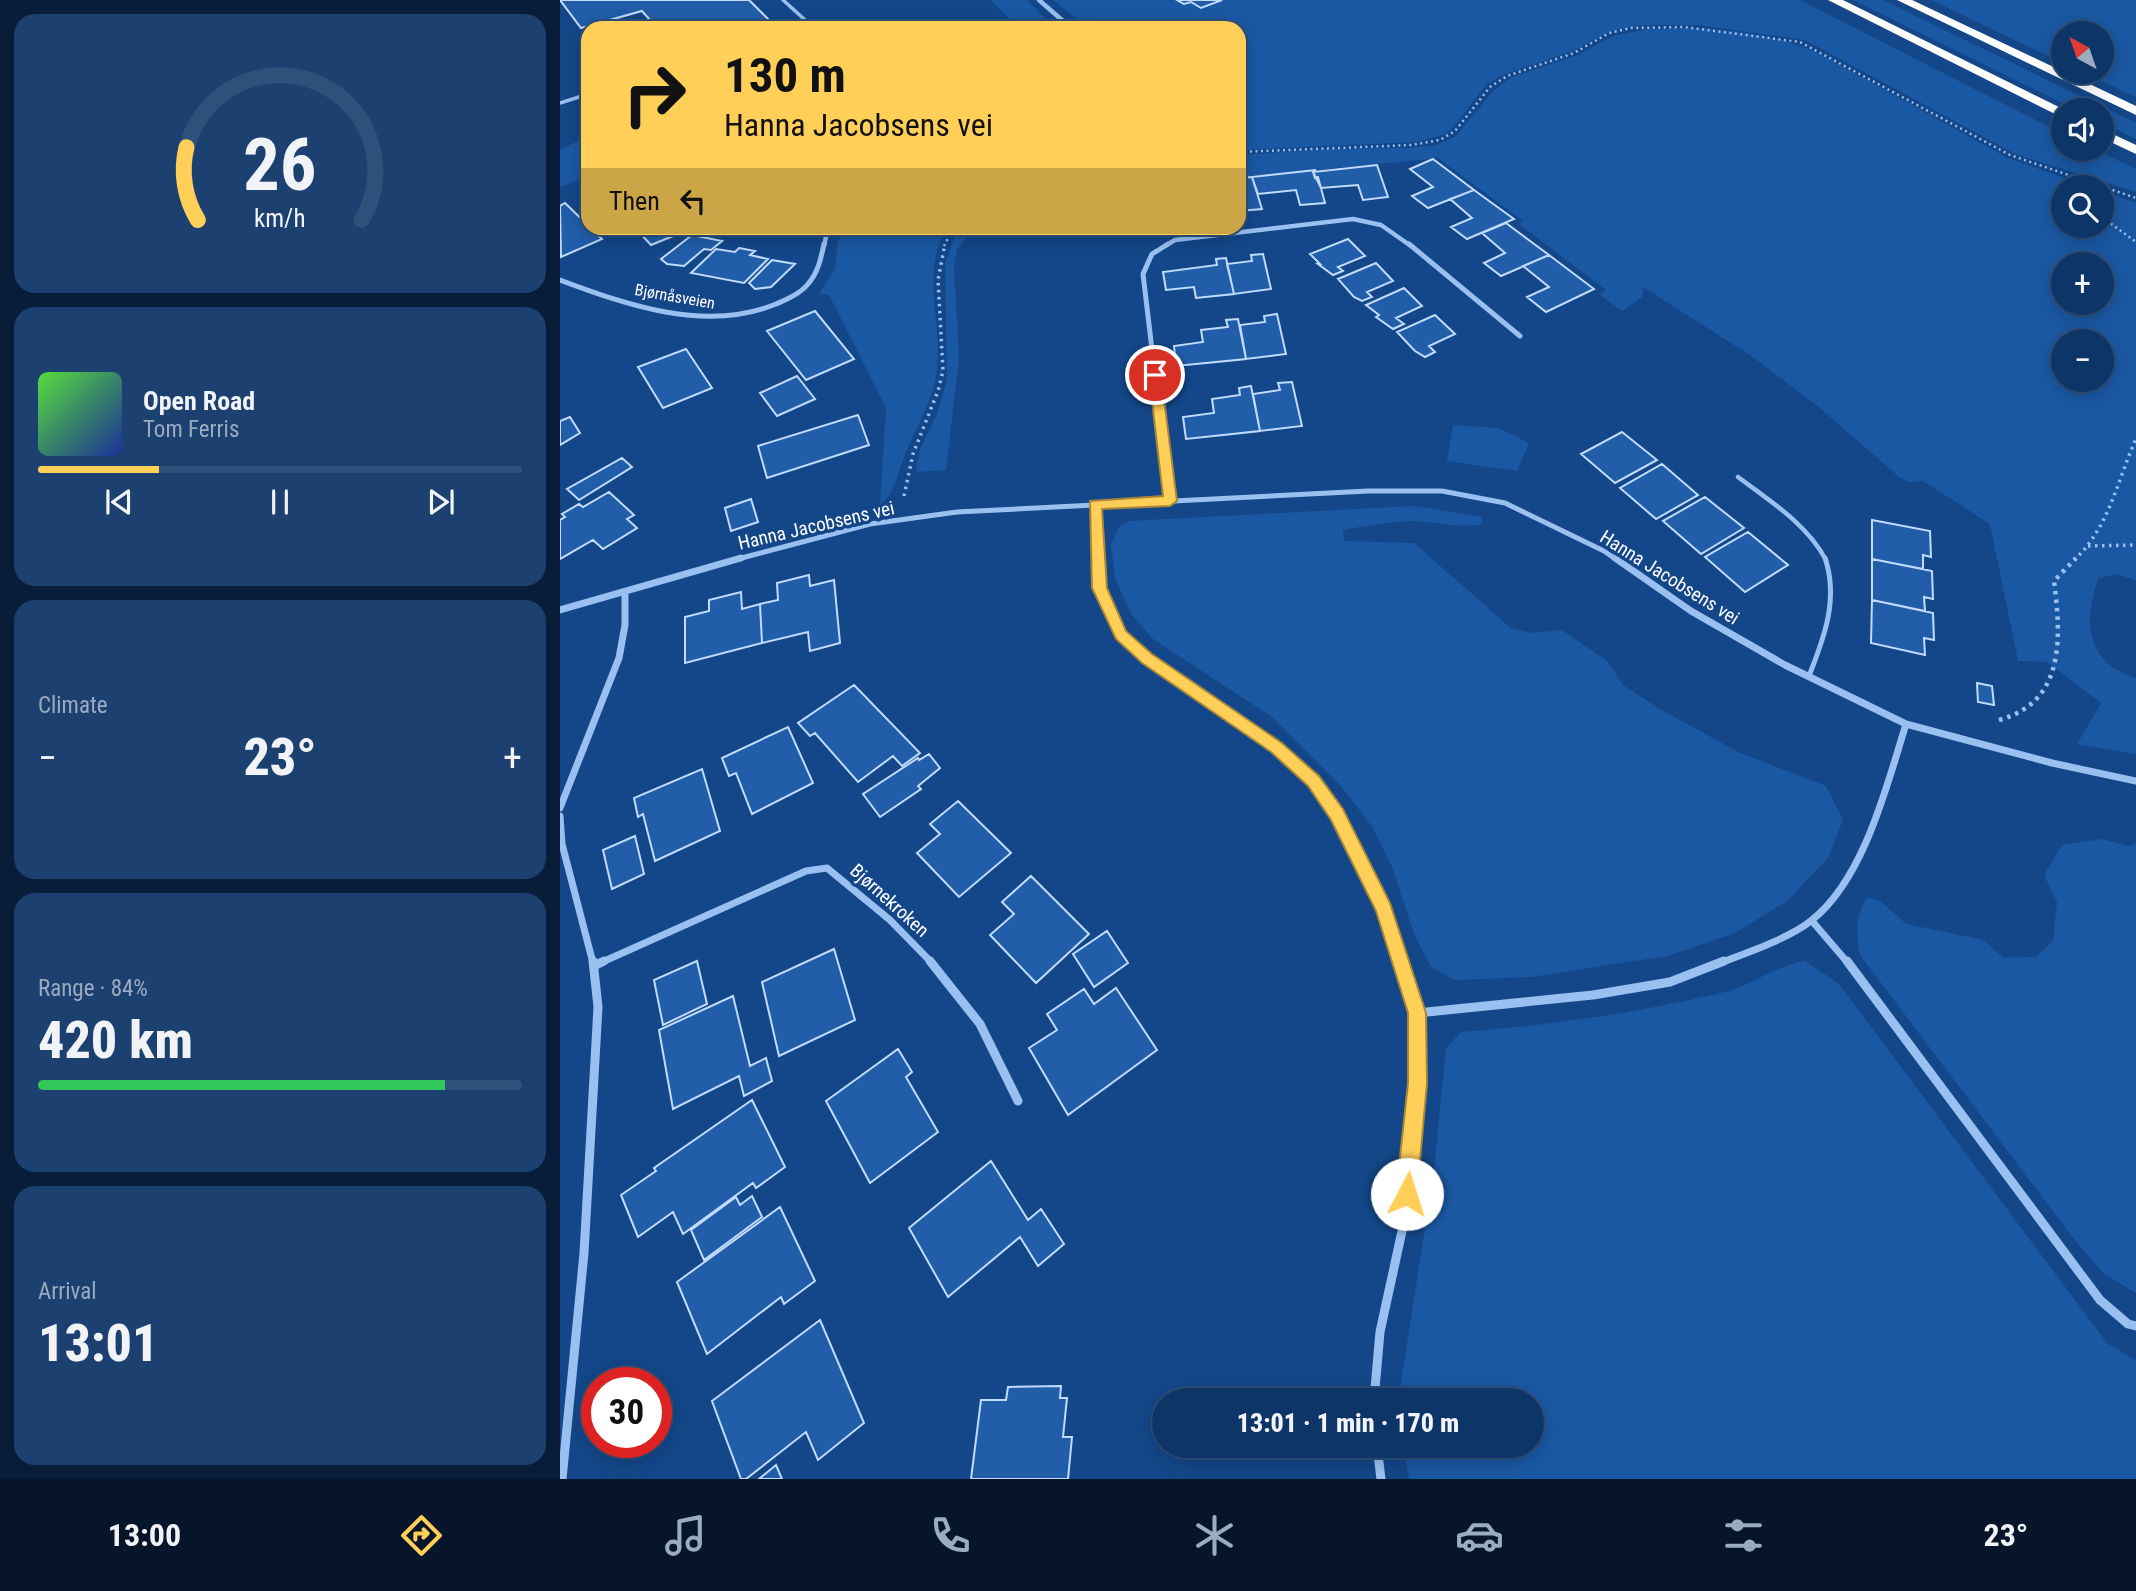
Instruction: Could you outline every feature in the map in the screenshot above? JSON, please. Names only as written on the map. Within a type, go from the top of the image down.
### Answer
[{"type":"highway","points":[[1835,0],[2051,108]]},
{"type":"highway","points":[[1903,0],[2136,111]]},
{"type":"highway","points":[[2114,139],[2136,150]]},
{"type":"street","points":[[1039,0],[1064,21]]},
{"type":"street","points":[[1246,231],[1346,219],[1366,218],[1377,221],[1393,231],[1520,336]]},
{"type":"street","name":"Bjørnåsveien","points":[[560,281],[611,297],[684,313],[709,317],[736,316],[772,306],[808,285],[821,264],[826,235]]},
{"type":"street","points":[[1170,501],[1143,274],[1152,254],[1175,240],[1216,235]]},
{"type":"street","name":"Hanna Jacobsens vei","points":[[560,610],[870,524],[957,512],[1368,491],[1441,491],[1488,498],[1522,511],[1604,551],[1691,611],[1809,677],[1906,724],[2052,763],[2136,781]]},
{"type":"street","points":[[1095,504],[1099,588],[1121,635],[1147,659],[1277,747],[1314,781],[1337,814],[1384,909],[1417,1013],[1418,1083],[1404,1222],[1380,1332],[1375,1388]]},
{"type":"street","points":[[560,808],[568,779],[614,671],[625,635],[625,592]]},
{"type":"street","points":[[1417,1013],[1593,995],[1670,982],[1760,948],[1812,921],[1840,890],[1877,819],[1906,724]]},
{"type":"street","points":[[560,816],[567,867],[594,965],[598,1007],[585,1226],[562,1479]]},
{"type":"street","name":"Bjørnekroken","points":[[594,965],[806,871],[827,868],[848,884],[926,957],[957,994],[981,1025],[1018,1101]]},
{"type":"street","points":[[1812,921],[1850,965],[2100,1300],[2128,1324],[2136,1326]]},
{"type":"street","points":[[1378,1458],[1381,1479]]},
{"type":"lane","points":[[783,0],[806,21]]},
{"type":"lane","points":[[560,103],[581,96]]},
{"type":"lane","points":[[1738,477],[1804,530],[1825,556],[1831,572],[1830,602],[1824,638],[1809,677]]},
{"type":"path","points":[[1246,152],[1411,145],[1440,140],[1454,131],[1490,87],[1507,76],[1574,53],[1609,33],[1631,28],[1684,27],[1800,41],[2010,155],[2067,175]]},
{"type":"path","points":[[2114,191],[2136,198]]},
{"type":"path","points":[[2114,226],[2136,242]]},
{"type":"path","points":[[900,520],[915,448],[938,393],[943,370],[939,264],[948,235]]},
{"type":"path","points":[[1984,744],[1999,720],[2018,715],[2034,702],[2054,674],[2055,649],[2060,627],[2054,581],[2065,565],[2088,546],[2119,490],[2126,460],[2136,439]]},
{"type":"path","points":[[2088,546],[2136,545]]},
{"type":"shaded area","points":[[991,0],[1027,0],[1045,21],[1011,21]]},
{"type":"shaded area","points":[[1053,0],[1177,0],[1184,4],[1191,2],[1201,8],[1222,0],[1800,0],[2051,128],[2051,161],[2114,161],[2114,159],[2136,169],[2136,192],[2114,185],[2114,175],[2082,175],[2015,154],[1805,40],[1697,25],[1644,25],[1610,31],[1575,50],[1500,76],[1486,85],[1446,134],[1416,142],[1246,150],[1246,21],[1082,21]]},
{"type":"shaded area","points":[[1853,0],[1883,0],[2085,98],[2053,98]]},
{"type":"shaded area","points":[[1931,0],[2136,0],[2136,97],[2107,84],[2114,84],[2114,21],[2051,21],[2051,57]]},
{"type":"shaded area","points":[[1648,29],[1712,29],[1778,39],[1818,53],[2008,158],[2056,175],[2051,175],[2051,238],[2114,238],[2114,195],[2136,203],[2136,580],[2115,574],[2098,579],[2090,626],[2098,652],[2119,671],[2136,678],[2136,754],[2077,744],[2101,703],[2047,662],[2018,661],[1990,524],[1923,481],[1908,482],[1898,476],[1820,408],[1753,357],[1643,287],[1642,297],[1622,311],[1600,295],[1606,290],[1519,224],[1523,221],[1438,158],[1246,177],[1246,155],[1437,145],[1456,136],[1493,91],[1510,78],[1578,55],[1613,36]]},
{"type":"shaded area","points":[[2114,112],[2136,123],[2136,139],[2114,128]]},
{"type":"shaded area","points":[[581,140],[581,179],[560,187],[560,150]]},
{"type":"shaded area","points":[[843,235],[943,235],[934,264],[933,281],[938,351],[935,381],[893,489],[880,506],[886,408],[829,295],[819,294],[835,269],[838,241]]},
{"type":"shaded area","points":[[955,235],[968,235],[957,250],[954,266],[959,358],[946,470],[916,472],[920,449],[937,413],[947,380],[945,264]]},
{"type":"shaded area","points":[[1453,425],[1499,428],[1529,443],[1517,471],[1447,461]]},
{"type":"shaded area","points":[[1413,506],[1482,517],[1482,524],[1464,526],[1410,521],[1385,523],[1343,530],[1344,541],[1414,543],[1512,629],[1533,633],[1562,630],[1607,661],[1623,685],[1660,709],[1738,752],[1826,786],[1843,820],[1828,858],[1787,901],[1735,933],[1667,956],[1531,977],[1455,980],[1431,967],[1414,934],[1392,867],[1373,828],[1342,787],[1272,717],[1153,639],[1131,614],[1115,578],[1111,545],[1118,528],[1129,521]]},
{"type":"shaded area","points":[[2102,839],[2128,846],[2136,844],[2136,1293],[2103,1273],[2070,1234],[1860,955],[1857,926],[1866,898],[1879,900],[1906,924],[1984,940],[2003,958],[2036,957],[2053,941],[2057,902],[2044,875],[2062,845]]},
{"type":"shaded area","points":[[1805,961],[1839,984],[2107,1343],[2136,1361],[2136,1479],[1409,1479],[1406,1458],[1544,1458],[1544,1388],[1400,1388],[1434,1170],[1446,1048],[1461,1032],[1528,1026],[1660,1006],[1735,989],[1794,963]]},
{"type":"building","points":[[560,0],[749,0],[770,21],[651,21],[642,11],[606,21],[581,21],[581,28]]},
{"type":"building","points":[[1177,0],[1222,0],[1201,8],[1191,2],[1184,4]]},
{"type":"building","points":[[1433,159],[1474,190],[1428,208],[1412,196],[1433,187],[1410,169]]},
{"type":"building","points":[[1377,165],[1388,197],[1363,200],[1358,185],[1321,188],[1313,172]]},
{"type":"building","points":[[1316,170],[1313,172],[1315,178],[1318,177],[1325,203],[1300,205],[1296,190],[1258,194],[1252,177]]},
{"type":"building","points":[[1246,177],[1252,177],[1262,209],[1246,210]]},
{"type":"building","points":[[1474,190],[1514,219],[1467,239],[1451,227],[1472,218],[1450,199]]},
{"type":"building","points":[[565,203],[581,219],[581,235],[598,235],[602,239],[561,257],[560,206]]},
{"type":"building","points":[[1506,223],[1549,255],[1501,276],[1484,263],[1505,253],[1482,233]]},
{"type":"building","points":[[642,235],[676,235],[651,245]]},
{"type":"building","points":[[692,235],[722,241],[711,250],[704,249],[684,266],[667,264],[661,259]]},
{"type":"building","points":[[1348,239],[1365,256],[1338,267],[1343,271],[1333,275],[1310,254]]},
{"type":"building","points":[[739,248],[755,251],[750,255],[768,259],[744,283],[691,273],[716,249],[735,252]]},
{"type":"building","points":[[1263,254],[1271,289],[1234,294],[1227,264],[1252,261],[1251,255]]},
{"type":"building","points":[[1549,255],[1594,289],[1546,312],[1527,297],[1549,287],[1523,266]]},
{"type":"building","points":[[1226,258],[1234,294],[1196,298],[1194,287],[1166,290],[1163,272],[1217,265],[1216,259]]},
{"type":"building","points":[[772,260],[795,264],[771,287],[755,289],[749,283]]},
{"type":"building","points":[[1376,263],[1393,281],[1367,292],[1372,297],[1362,301],[1354,297],[1338,279]]},
{"type":"building","points":[[1404,288],[1422,306],[1396,318],[1404,324],[1393,329],[1376,317],[1379,315],[1366,305]]},
{"type":"building","points":[[815,311],[854,359],[806,380],[767,331]]},
{"type":"building","points":[[1277,314],[1286,354],[1246,359],[1240,325],[1265,322],[1264,316]]},
{"type":"building","points":[[1435,315],[1455,334],[1429,346],[1435,352],[1425,357],[1415,351],[1397,332]]},
{"type":"building","points":[[1238,319],[1246,359],[1176,366],[1174,346],[1203,342],[1201,330],[1228,327],[1226,320]]},
{"type":"building","points":[[686,349],[712,388],[663,408],[638,367]]},
{"type":"building","points":[[797,376],[815,399],[777,416],[760,393]]},
{"type":"building","points":[[1292,382],[1302,426],[1260,431],[1253,394],[1280,390],[1278,383]]},
{"type":"building","points":[[1251,386],[1260,431],[1186,439],[1183,417],[1214,413],[1212,399],[1240,395],[1239,388]]},
{"type":"building","points":[[858,415],[869,445],[767,478],[758,446]]},
{"type":"building","points":[[570,417],[580,433],[560,445],[560,421]]},
{"type":"building","points":[[1622,432],[1657,460],[1615,483],[1581,454]]},
{"type":"building","points":[[622,458],[632,467],[579,500],[567,489]]},
{"type":"building","points":[[1662,464],[1698,495],[1656,519],[1620,488]]},
{"type":"building","points":[[609,492],[634,515],[627,519],[637,528],[603,549],[593,540],[560,559],[560,520],[565,517],[562,514],[579,504],[583,507]]},
{"type":"building","points":[[1705,497],[1744,528],[1701,554],[1663,521]]},
{"type":"building","points":[[751,499],[758,522],[731,531],[725,508]]},
{"type":"building","points":[[1872,520],[1930,531],[1931,557],[1923,555],[1923,569],[1872,559]]},
{"type":"building","points":[[1748,532],[1788,565],[1745,592],[1705,557]]},
{"type":"building","points":[[1872,559],[1932,571],[1933,599],[1924,597],[1925,611],[1872,600]]},
{"type":"building","points":[[809,575],[810,586],[834,580],[840,643],[810,651],[808,632],[762,643],[760,604],[778,600],[777,583]]},
{"type":"building","points":[[741,592],[742,609],[760,604],[762,643],[685,663],[685,617],[709,611],[709,600]]},
{"type":"building","points":[[1872,600],[1933,613],[1934,640],[1924,638],[1925,655],[1871,643]]},
{"type":"building","points":[[1977,683],[1992,686],[1994,705],[1978,702]]},
{"type":"building","points":[[854,685],[920,753],[902,766],[893,756],[858,782],[815,733],[810,736],[798,723]]},
{"type":"building","points":[[788,727],[813,783],[752,814],[736,773],[729,776],[722,758]]},
{"type":"building","points":[[929,754],[940,768],[918,786],[921,789],[880,817],[863,794],[918,758],[919,760]]},
{"type":"building","points":[[702,769],[720,831],[655,861],[643,814],[638,817],[634,798]]},
{"type":"building","points":[[958,801],[1011,853],[959,897],[917,853],[940,834],[930,824]]},
{"type":"building","points":[[635,836],[644,874],[612,889],[603,850]]},
{"type":"building","points":[[1031,876],[1089,934],[1036,983],[990,935],[1014,914],[1002,902]]},
{"type":"building","points":[[1107,931],[1128,963],[1094,987],[1073,954]]},
{"type":"building","points":[[834,949],[855,1020],[779,1056],[762,982]]},
{"type":"building","points":[[697,961],[707,1004],[663,1025],[654,980]]},
{"type":"building","points":[[1116,988],[1157,1050],[1068,1115],[1029,1048],[1057,1030],[1047,1014],[1084,989],[1094,1004]]},
{"type":"building","points":[[733,996],[750,1066],[766,1058],[772,1081],[744,1096],[739,1076],[673,1109],[659,1030]]},
{"type":"building","points":[[898,1049],[912,1072],[906,1077],[938,1132],[870,1183],[826,1101]]},
{"type":"building","points":[[752,1100],[785,1167],[756,1188],[753,1183],[683,1234],[673,1212],[638,1237],[621,1195],[656,1171],[654,1168]]},
{"type":"building","points":[[991,1161],[1028,1220],[1041,1209],[1064,1244],[1038,1266],[1020,1237],[948,1297],[909,1228]]},
{"type":"building","points":[[752,1196],[762,1217],[704,1260],[691,1230],[736,1197],[740,1205]]},
{"type":"building","points":[[780,1207],[815,1281],[784,1304],[781,1297],[707,1354],[677,1282]]},
{"type":"building","points":[[820,1320],[864,1423],[818,1460],[806,1432],[746,1479],[741,1479],[712,1401]]},
{"type":"building","points":[[1061,1386],[1060,1398],[1067,1398],[1063,1437],[1072,1437],[1068,1479],[971,1479],[981,1400],[1006,1400],[1008,1387]]},
{"type":"building","points":[[776,1465],[782,1479],[759,1479]]},
{"type":"route","points":[[1155,375],[1170,501],[1095,504],[1099,588],[1121,635],[1147,659],[1277,747],[1314,781],[1337,814],[1351,841],[1384,909],[1417,1013],[1418,1083],[1407,1194]]}]
